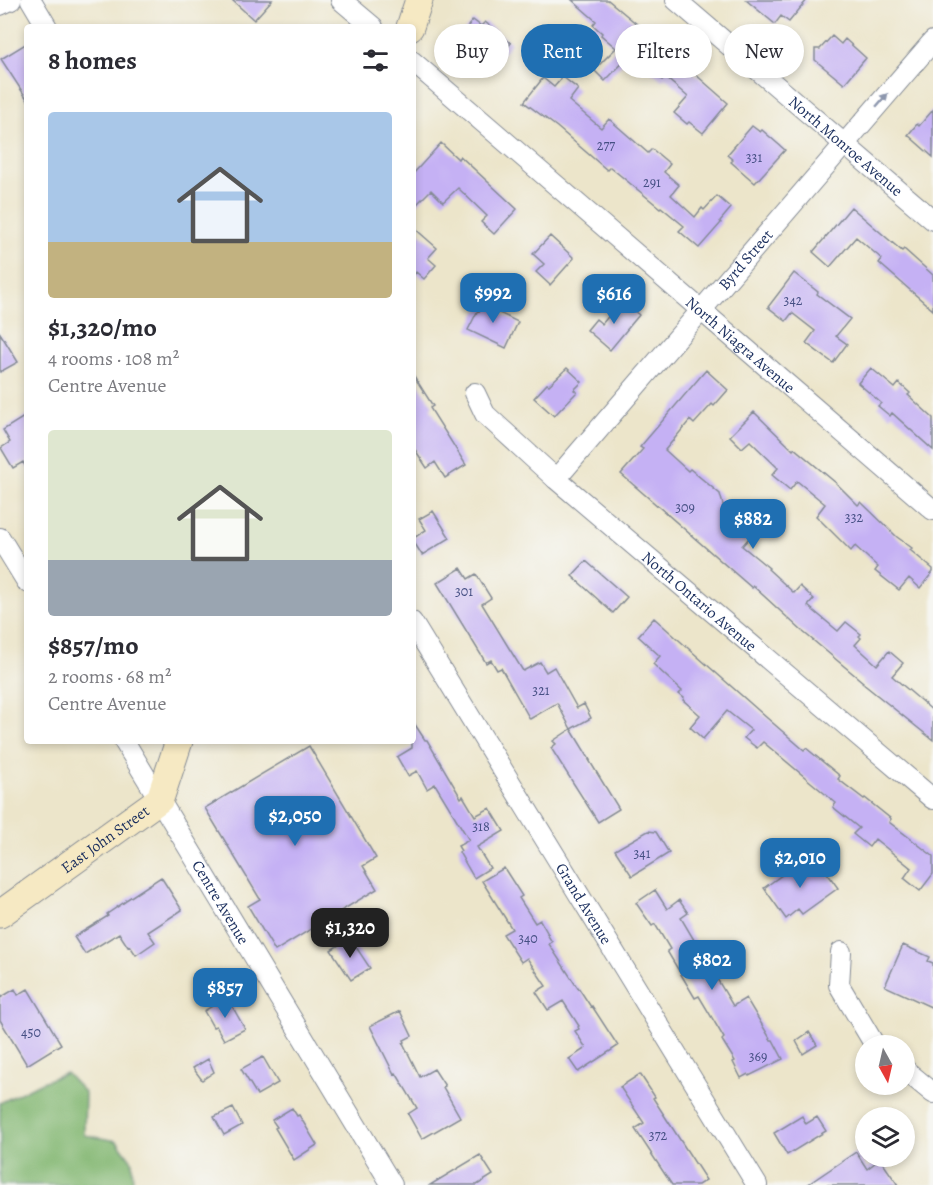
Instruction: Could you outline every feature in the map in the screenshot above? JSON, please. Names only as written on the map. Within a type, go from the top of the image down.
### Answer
[{"type":"street","points":[[0,4],[11,0]]},
{"type":"street","points":[[31,0],[45,24]]},
{"type":"street","points":[[341,0],[369,24]]},
{"type":"street","points":[[411,24],[419,0]]},
{"type":"street","name":"North Monroe Avenue","points":[[676,0],[933,220]]},
{"type":"street","name":"Byrd Street","points":[[556,479],[933,41]]},
{"type":"street","name":"North Niagra Avenue","points":[[416,64],[933,510]]},
{"type":"street","name":"North Ontario Avenue","points":[[475,393],[485,414],[556,479],[933,799]]},
{"type":"street","points":[[0,538],[24,577]]},
{"type":"street","name":"Grand Avenue","points":[[416,629],[757,1185]]},
{"type":"street","name":"Centre Avenue","points":[[126,744],[392,1185]]},
{"type":"street","name":"East John Street","points":[[0,914],[160,799],[178,744]]},
{"type":"street","points":[[841,952],[839,985],[869,1035]]},
{"type":"street","points":[[915,1078],[933,1093]]},
{"type":"green space","points":[[66,1073],[85,1093],[84,1135],[117,1141],[132,1161],[133,1185],[0,1185],[0,1103]]},
{"type":"building","points":[[232,0],[272,0],[254,20]]},
{"type":"building","points":[[572,0],[608,0],[637,24],[615,24],[615,47],[603,37],[603,24],[594,24],[596,21]]},
{"type":"building","points":[[746,0],[807,0],[789,22],[781,16],[775,24]]},
{"type":"building","points":[[832,36],[841,44],[845,39],[866,58],[844,84],[815,60],[815,49],[820,49]]},
{"type":"building","points":[[24,45],[24,94],[1,59]]},
{"type":"building","points":[[615,49],[615,71],[605,81],[602,78],[603,61]]},
{"type":"building","points":[[543,78],[554,87],[564,78],[578,89],[569,101],[601,128],[609,119],[648,153],[652,149],[670,164],[664,172],[679,185],[671,195],[695,217],[717,196],[731,208],[699,248],[679,231],[684,226],[610,167],[607,170],[524,102]]},
{"type":"building","points":[[666,78],[700,78],[728,103],[703,133],[674,113],[688,97]]},
{"type":"building","points":[[933,110],[933,157],[908,135]]},
{"type":"building","points":[[752,126],[760,132],[762,130],[785,150],[755,183],[731,162],[733,160],[727,155]]},
{"type":"building","points":[[441,143],[458,159],[460,156],[517,209],[494,234],[481,222],[487,216],[458,188],[443,202],[431,190],[416,205],[416,171]]},
{"type":"building","points":[[851,207],[933,275],[933,310],[879,263],[882,259],[856,237],[830,267],[813,252]]},
{"type":"building","points":[[416,230],[437,248],[428,258],[436,265],[424,279],[416,272]]},
{"type":"building","points":[[550,236],[574,258],[550,285],[536,272],[544,264],[533,254]]},
{"type":"building","points":[[794,273],[850,319],[836,336],[847,344],[833,363],[806,343],[815,331],[792,313],[786,321],[768,307]]},
{"type":"building","points":[[486,299],[502,307],[499,313],[518,322],[506,348],[468,330]]},
{"type":"building","points":[[622,300],[639,315],[610,350],[587,330],[596,319],[602,324]]},
{"type":"building","points":[[0,333],[18,362],[0,372]]},
{"type":"building","points":[[567,368],[582,382],[574,390],[577,392],[554,416],[534,398]]},
{"type":"building","points":[[871,368],[895,388],[899,383],[910,393],[908,395],[933,418],[933,450],[892,413],[890,416],[878,406],[881,403],[858,383]]},
{"type":"building","points":[[706,370],[728,390],[694,424],[690,420],[665,450],[688,471],[690,469],[720,494],[726,516],[750,537],[742,546],[794,593],[800,586],[814,599],[808,606],[838,631],[846,622],[861,634],[859,636],[861,638],[855,645],[877,665],[889,651],[903,663],[892,676],[933,711],[933,740],[862,683],[753,586],[752,588],[621,474],[643,449],[640,447]]},
{"type":"building","points":[[416,379],[433,406],[430,408],[466,465],[445,478],[435,462],[427,468],[416,451]]},
{"type":"building","points":[[754,412],[793,450],[794,448],[836,483],[858,505],[861,502],[933,569],[920,588],[909,578],[899,590],[875,571],[878,567],[855,546],[851,551],[816,516],[825,504],[797,481],[790,490],[772,475],[778,468],[750,441],[742,448],[730,436]]},
{"type":"building","points":[[24,417],[24,464],[23,462],[13,468],[1,448],[10,442],[3,430]]},
{"type":"building","points":[[433,511],[450,538],[422,555],[416,545],[416,536],[426,530],[419,519]]},
{"type":"building","points":[[586,561],[627,597],[613,613],[572,576]]},
{"type":"building","points":[[461,568],[468,579],[476,574],[491,598],[482,604],[523,671],[540,662],[546,672],[554,667],[577,708],[584,704],[591,718],[571,729],[557,703],[530,719],[501,668],[497,670],[491,660],[486,663],[437,583]]},
{"type":"building","points":[[654,618],[804,750],[806,748],[840,776],[838,779],[891,819],[889,822],[933,856],[933,874],[920,891],[904,878],[911,868],[875,839],[869,847],[853,834],[859,828],[833,807],[836,803],[763,742],[757,748],[744,738],[751,730],[727,711],[703,739],[690,727],[700,715],[683,700],[684,698],[679,694],[682,691],[653,664],[660,656],[638,636]]},
{"type":"building","points":[[416,726],[427,740],[461,798],[463,796],[475,816],[490,808],[504,831],[477,847],[490,868],[474,878],[458,846],[469,840],[435,784],[427,789],[417,771],[408,776],[397,757],[412,748],[412,744],[416,744]]},
{"type":"building","points":[[571,729],[619,809],[598,822],[551,748],[556,744],[553,741]]},
{"type":"building","points":[[309,746],[376,858],[363,866],[377,889],[275,951],[248,906],[260,899],[205,808]]},
{"type":"building","points":[[648,831],[656,832],[669,853],[632,876],[615,850]]},
{"type":"building","points":[[800,862],[807,873],[820,863],[838,888],[802,914],[798,909],[786,919],[764,888]]},
{"type":"building","points":[[504,868],[522,896],[519,898],[535,923],[540,920],[552,942],[549,944],[618,1046],[578,1072],[569,1059],[586,1048],[575,1031],[579,1029],[579,1026],[563,1001],[548,1010],[536,992],[546,986],[527,958],[521,962],[503,934],[512,929],[482,881]]},
{"type":"building","points":[[161,877],[182,910],[148,932],[155,942],[136,955],[119,933],[85,954],[74,937],[108,916],[107,914],[126,900]]},
{"type":"building","points":[[655,890],[667,909],[679,900],[688,913],[681,918],[733,1006],[746,998],[783,1059],[741,1078],[733,1062],[735,1061],[722,1040],[724,1038],[699,996],[695,998],[667,951],[670,949],[655,924],[652,926],[636,903]]},
{"type":"building","points":[[350,938],[370,968],[351,980],[331,950]]},
{"type":"building","points":[[903,945],[930,957],[928,961],[933,963],[933,1008],[885,986]]},
{"type":"building","points":[[15,989],[18,995],[28,989],[61,1044],[27,1065],[0,1020],[0,998]]},
{"type":"building","points":[[227,997],[245,1029],[224,1040],[204,1011]]},
{"type":"building","points":[[400,1011],[412,1036],[403,1043],[420,1077],[434,1069],[460,1117],[422,1139],[408,1114],[417,1108],[396,1073],[394,1074],[370,1026]]},
{"type":"building","points":[[809,1032],[817,1045],[803,1054],[796,1041]]},
{"type":"building","points":[[263,1057],[278,1083],[257,1095],[241,1069]]},
{"type":"building","points":[[208,1059],[214,1072],[202,1080],[193,1068]]},
{"type":"building","points":[[640,1074],[706,1180],[698,1185],[672,1185],[635,1129],[644,1123],[620,1087]]},
{"type":"building","points":[[233,1108],[242,1125],[224,1135],[214,1117]]},
{"type":"building","points":[[292,1108],[297,1116],[299,1115],[317,1145],[294,1160],[272,1120]]},
{"type":"building","points":[[802,1116],[806,1124],[817,1117],[826,1131],[787,1155],[774,1133]]},
{"type":"building","points":[[855,1153],[855,1167],[867,1169],[886,1167],[898,1185],[807,1185]]},
{"type":"building","points":[[480,1155],[493,1175],[477,1185],[430,1185]]}]
